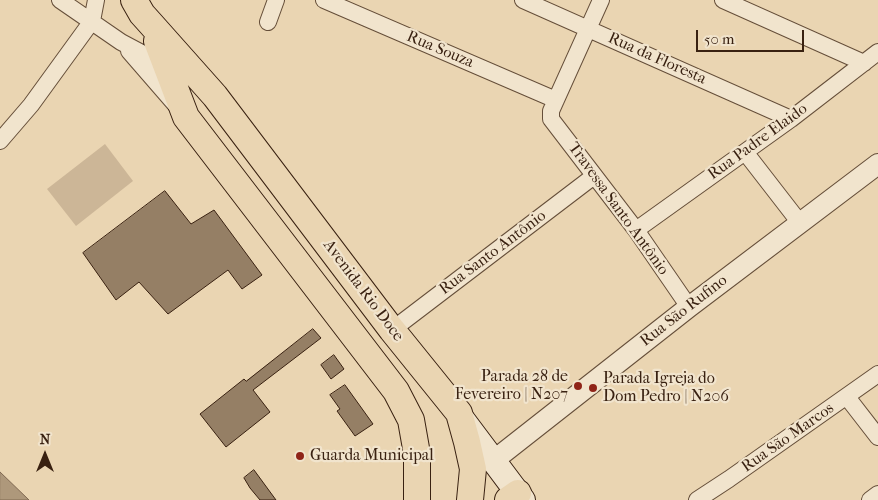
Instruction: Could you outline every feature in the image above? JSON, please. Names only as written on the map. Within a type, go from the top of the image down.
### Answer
[{"type":"main road","name":"Avenida Rio Doce","points":[[134,0],[142,14],[215,96],[392,330],[459,414],[473,470],[470,500]]},
{"type":"main road","name":"Avenida Rio Doce","points":[[151,24],[186,117],[396,391],[411,420],[417,454],[417,500]]},
{"type":"main road","points":[[459,414],[517,498]]},
{"type":"street","name":"Avenida Rio Doce","points":[[60,0],[121,42],[168,67],[215,96]]},
{"type":"street","points":[[0,141],[31,105],[92,21],[96,0]]},
{"type":"street","points":[[268,22],[276,0]]},
{"type":"street","name":"Rua Souza","points":[[324,0],[553,105]]},
{"type":"street","name":"Rua da Floresta","points":[[523,0],[791,118]]},
{"type":"street","points":[[553,105],[601,0]]},
{"type":"street","points":[[723,0],[864,63]]},
{"type":"street","name":"Avenida Rio Doce","points":[[121,42],[186,117]]},
{"type":"street","name":"Rua Padre Elaido","points":[[636,230],[746,152],[878,52]]},
{"type":"street","name":"Travessa Santo Antônio","points":[[553,105],[551,119],[636,230],[689,307]]},
{"type":"street","points":[[746,152],[800,223]]},
{"type":"street","name":"Rua São Rufino","points":[[493,461],[689,307],[878,164]]},
{"type":"street","name":"Rua Santo Antônio","points":[[392,330],[594,176]]},
{"type":"street","name":"Rua São Marcos","points":[[697,500],[878,374]]},
{"type":"street","points":[[847,397],[878,437]]},
{"type":"street","points":[[870,500],[878,494]]},
{"type":"shaded area","points":[[105,144],[133,181],[76,226],[47,189]]},
{"type":"shaded area","points":[[0,472],[29,500],[0,500]]},
{"type":"building","points":[[165,191],[191,224],[214,210],[262,275],[242,289],[228,270],[168,314],[139,282],[116,300],[83,253]]},
{"type":"building","points":[[313,329],[321,338],[253,390],[270,412],[226,447],[200,414],[244,379],[246,381]]},
{"type":"building","points":[[334,355],[344,369],[331,379],[321,365]]},
{"type":"building","points":[[345,385],[373,424],[355,436],[337,411],[340,409],[330,395]]},
{"type":"building","points":[[254,470],[276,500],[260,500],[250,488],[244,478]]},
{"type":"place","name":"Parada 28 de Fevereiro | N207","points":[[578,386]]},
{"type":"place","name":"Parada Igreja do Dom Pedro | N206","points":[[593,388]]},
{"type":"place","name":"Guarda Municipal","points":[[300,456]]}]
